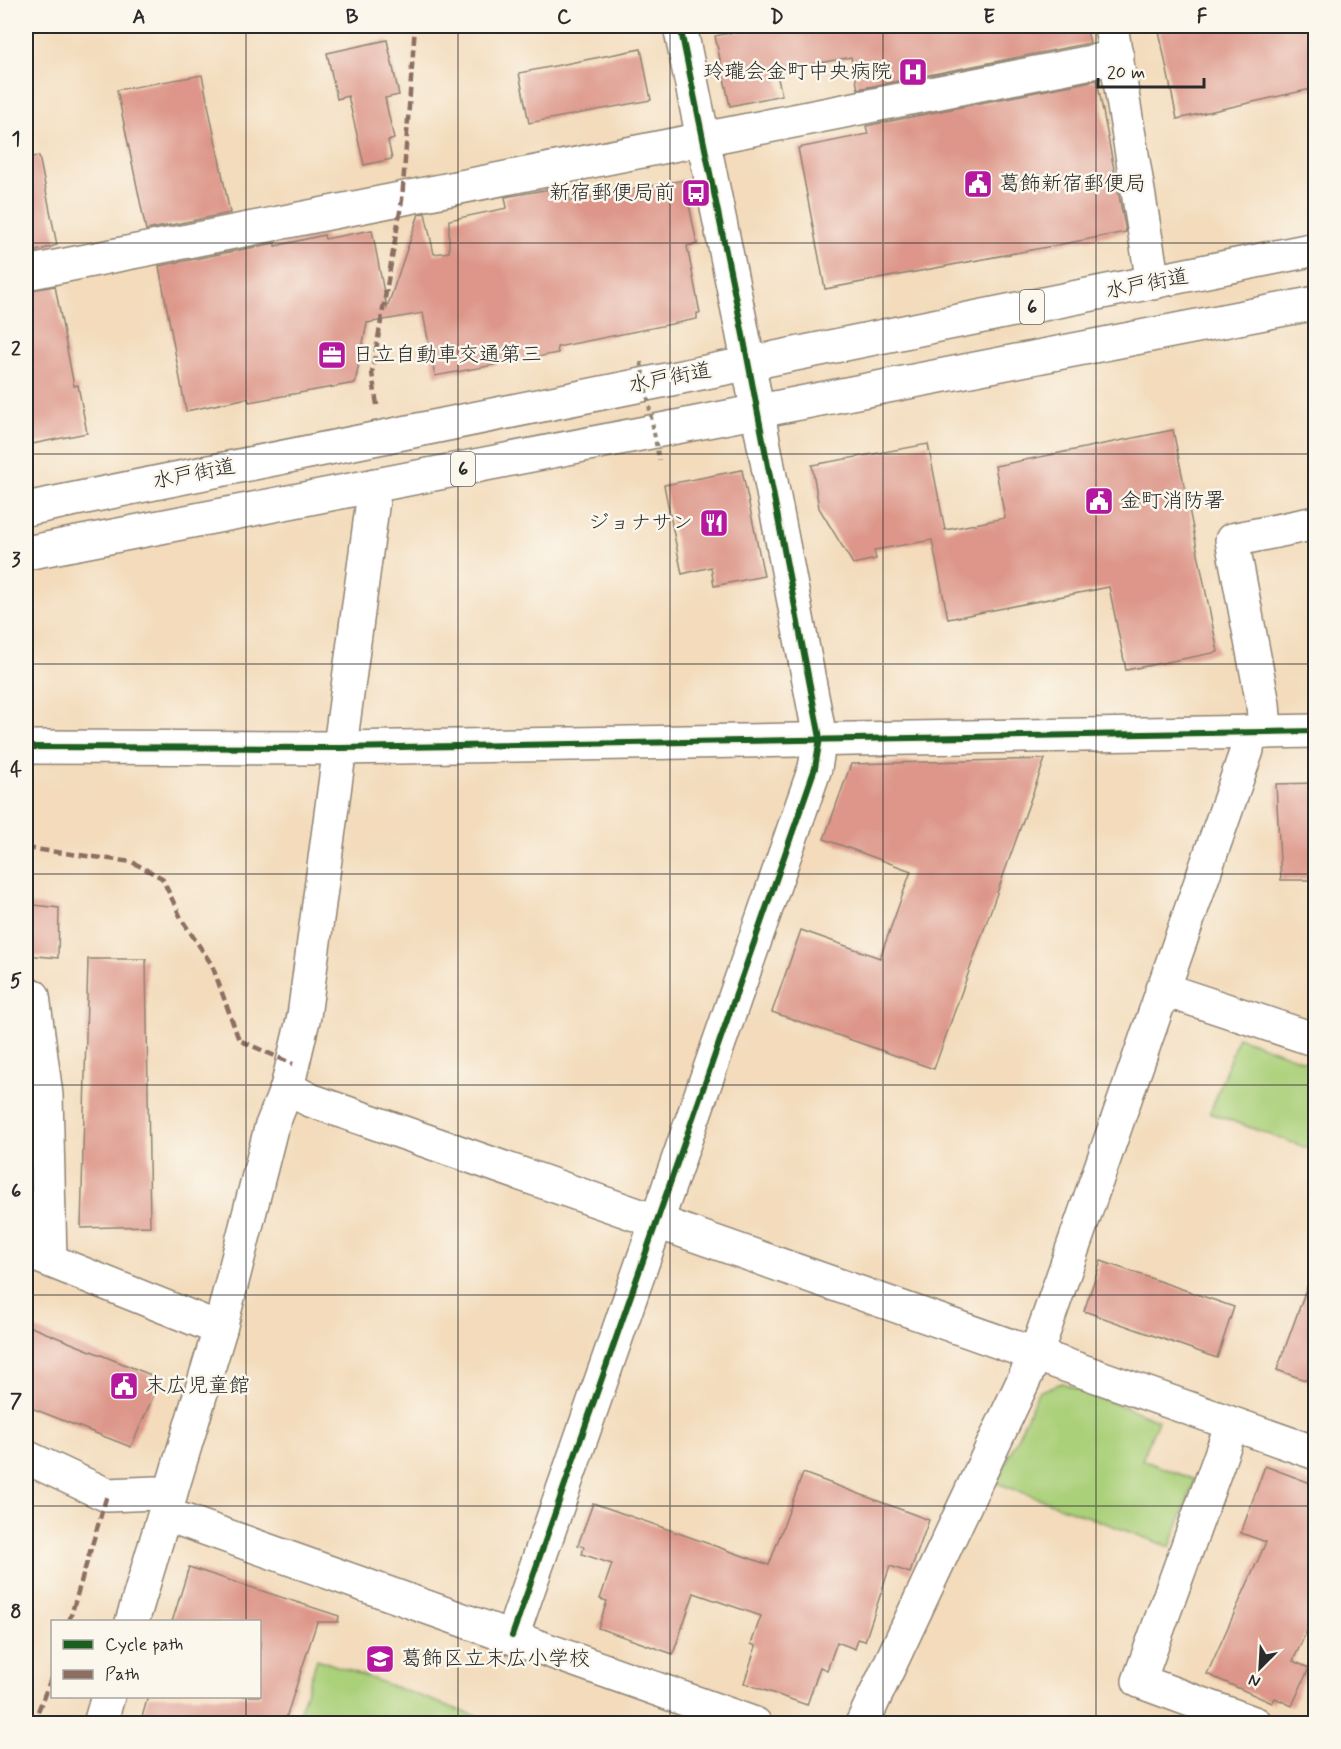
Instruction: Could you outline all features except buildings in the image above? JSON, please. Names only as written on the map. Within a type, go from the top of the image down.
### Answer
[{"type":"main road","points":[[512,1636],[659,1221],[815,768],[820,738],[748,362],[680,26]]},
{"type":"main road","points":[[1111,26],[1153,283]]},
{"type":"main road","points":[[26,273],[1117,57]]},
{"type":"main road","name":"水戸街道","points":[[26,508],[1316,249]]},
{"type":"main road","name":"6","points":[[26,553],[758,413],[1316,303]]},
{"type":"main road","points":[[133,1620],[220,1329],[271,1128],[287,1088],[304,1016],[375,485]]},
{"type":"main road","points":[[862,1724],[1035,1356],[1162,989],[1247,750],[1256,732],[1263,704],[1232,540],[1316,523]]},
{"type":"main road","points":[[26,747],[340,748],[1316,731]]},
{"type":"main road","points":[[1162,989],[1316,1040]]},
{"type":"main road","points":[[26,996],[33,996],[46,1095],[38,1256],[220,1329]]},
{"type":"main road","points":[[287,1088],[310,1100],[1316,1453]]},
{"type":"main road","points":[[1232,1424],[1139,1681],[1256,1724]]},
{"type":"main road","points":[[26,1457],[107,1495],[156,1493],[167,1506],[512,1636],[755,1724]]},
{"type":"main road","points":[[100,1724],[107,1698]]},
{"type":"path","points":[[641,362],[659,460]]},
{"type":"green space","points":[[1238,1037],[1315,1065],[1315,1151],[1210,1113]]},
{"type":"green space","points":[[1062,1383],[1158,1420],[1142,1460],[1195,1480],[1170,1547],[997,1483],[1038,1392]]},
{"type":"green space","points":[[317,1659],[495,1723],[296,1723]]},
{"type":"marked path","points":[[377,405],[372,373],[402,200],[415,26]]},
{"type":"marked path","points":[[26,848],[132,862],[162,878],[182,920],[212,965],[239,1040],[293,1064]]},
{"type":"marked path","points":[[70,1620],[107,1495]]},
{"type":"marked path","points":[[33,1724],[51,1679]]},
{"type":"cycle path","points":[[512,1636],[815,768],[820,738],[742,330],[680,26]]},
{"type":"cycle path","points":[[26,747],[340,748],[1316,731]]},
{"type":"place","name":"玲瓏会金町中央病院","points":[[913,72]]},
{"type":"place","name":"葛飾新宿郵便局","points":[[978,184]]},
{"type":"place","name":"新宿郵便局前","points":[[696,193]]},
{"type":"place","name":"日立自動車交通第三","points":[[332,355]]},
{"type":"place","name":"金町消防署","points":[[1099,501]]},
{"type":"place","name":"ジョナサン","points":[[714,523]]},
{"type":"place","name":"末広児童館","points":[[124,1386]]},
{"type":"place","name":"葛飾区立末広小学校","points":[[380,1659]]}]
